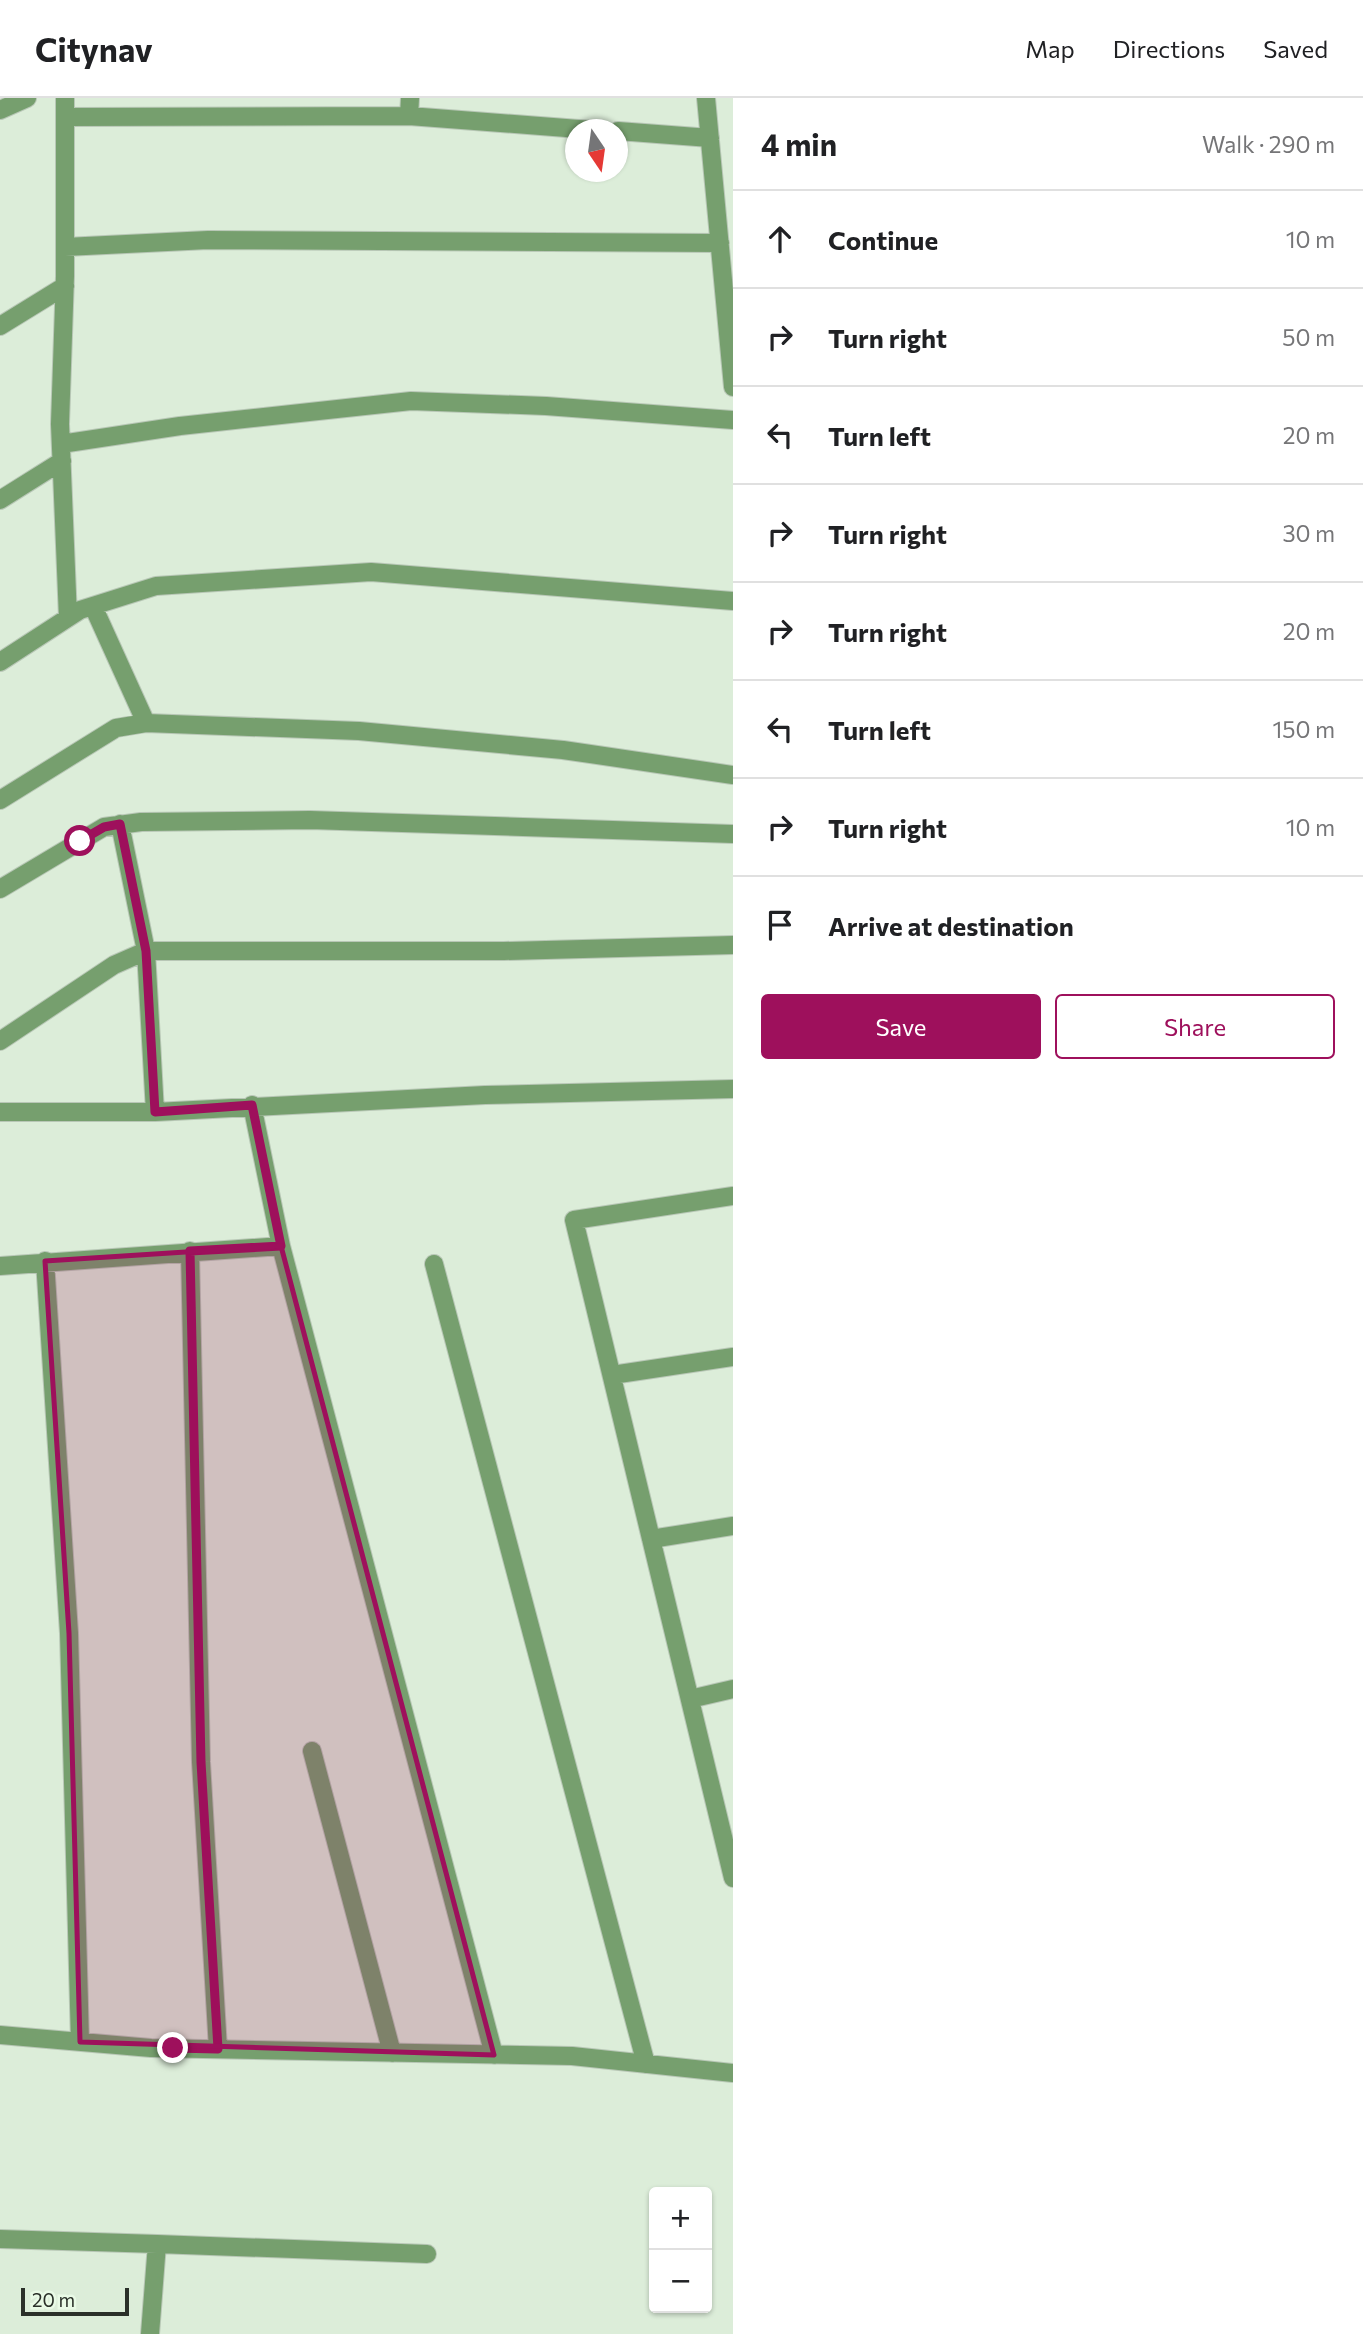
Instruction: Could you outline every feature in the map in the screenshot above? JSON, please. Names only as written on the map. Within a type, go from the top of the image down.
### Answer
[{"type":"street","points":[[0,110],[27,98]]},
{"type":"street","points":[[65,98],[65,286],[61,453],[68,618]]},
{"type":"street","points":[[706,98],[733,387]]},
{"type":"street","points":[[65,117],[410,107],[565,127]]},
{"type":"street","points":[[628,132],[710,138]]},
{"type":"street","points":[[65,247],[208,240],[720,243]]},
{"type":"street","points":[[0,326],[65,286]]},
{"type":"street","points":[[0,500],[61,453],[180,426],[411,401],[546,406],[733,420]]},
{"type":"street","points":[[0,662],[68,618],[93,606],[156,586],[371,572],[733,601]]},
{"type":"street","points":[[93,606],[146,723]]},
{"type":"street","points":[[0,800],[116,728],[146,723],[359,731],[564,750],[733,775]]},
{"type":"street","points":[[0,889],[104,827],[120,824],[310,820],[733,834]]},
{"type":"street","points":[[120,824],[146,951],[155,1112]]},
{"type":"street","points":[[0,1041],[114,965],[146,951],[504,951],[733,945]]},
{"type":"street","points":[[0,1112],[155,1112],[252,1105],[733,1089]]},
{"type":"street","points":[[252,1105],[281,1246],[494,2055]]},
{"type":"street","points":[[733,1196],[574,1220],[733,1878]]},
{"type":"street","points":[[0,1266],[281,1246]]},
{"type":"street","points":[[190,1251],[201,1762],[218,2049]]},
{"type":"street","points":[[45,1261],[69,1633],[80,2042]]},
{"type":"street","points":[[434,1264],[646,2064]]},
{"type":"street","points":[[612,1375],[733,1357]]},
{"type":"street","points":[[651,1539],[733,1527]]},
{"type":"street","points":[[690,1699],[733,1689]]},
{"type":"street","points":[[313,1751],[392,2053]]},
{"type":"street","points":[[0,2035],[151,2048],[572,2056],[733,2074]]},
{"type":"street","points":[[0,2239],[427,2254]]},
{"type":"street","points":[[150,2334],[157,2244]]},
{"type":"highlighted area","points":[[281,1246],[494,2055],[80,2042],[69,1633],[45,1261]]},
{"type":"route","points":[[80,841],[104,827],[120,824],[146,951],[155,1112],[252,1105],[281,1246],[190,1251],[201,1762],[218,2049],[173,2048]]}]
